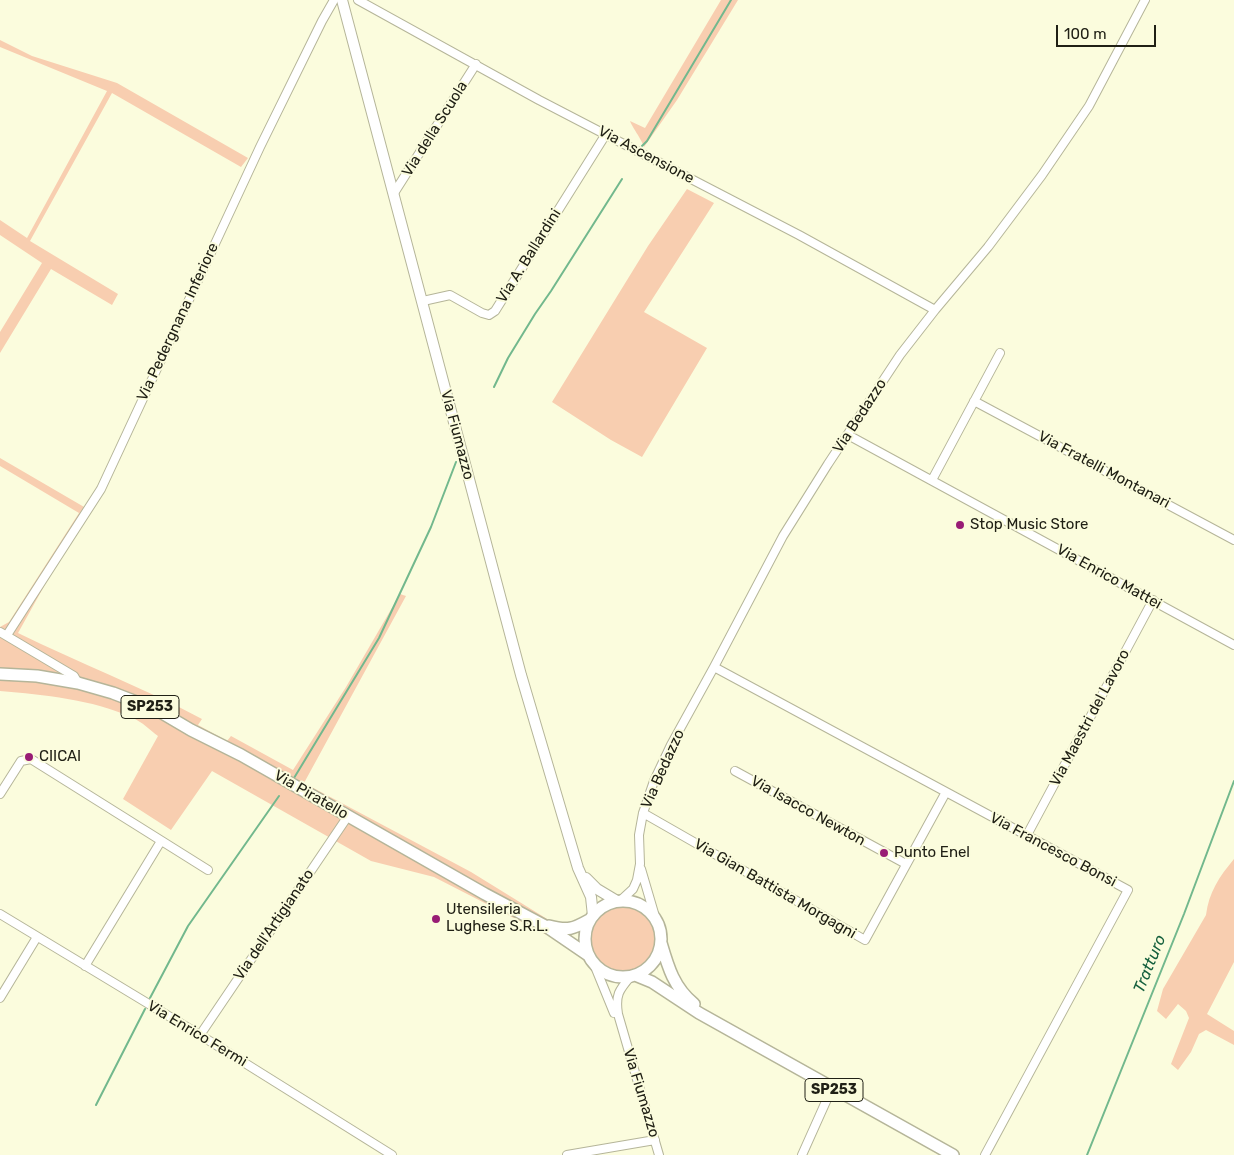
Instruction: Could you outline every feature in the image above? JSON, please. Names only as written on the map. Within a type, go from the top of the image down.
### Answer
[{"type":"main road","name":"Via Piratello","points":[[0,674],[37,676],[78,683],[113,693],[157,710],[191,730],[241,755],[485,894],[538,922],[591,960]]},
{"type":"main road","name":"SP253","points":[[591,918],[608,904],[619,901]]},
{"type":"main road","points":[[619,901],[638,904],[648,910],[656,920]]},
{"type":"main road","name":"Via Piratello","points":[[538,922],[562,930],[569,930],[591,918]]},
{"type":"main road","points":[[591,918],[585,934],[585,941],[591,960]]},
{"type":"main road","name":"SP253","points":[[656,920],[669,969],[680,991],[717,1022]]},
{"type":"main road","points":[[633,975],[650,966],[659,952],[661,943]]},
{"type":"main road","name":"SP253","points":[[591,960],[600,970],[615,976],[633,975],[652,982],[699,1014],[717,1022],[953,1155]]},
{"type":"street","name":"Via Pedergnana Inferiore","points":[[3,634],[100,490],[260,147],[334,0]]},
{"type":"street","name":"Via Fiumazzo","points":[[342,0],[521,675],[578,868],[591,897],[591,918]]},
{"type":"street","name":"Via Ascensione","points":[[358,0],[606,134],[799,235],[935,310]]},
{"type":"street","name":"Via Bedazzo","points":[[656,920],[640,864],[639,835],[643,813],[654,781],[671,745],[783,536],[900,355],[988,247],[1058,152],[1089,106],[1145,0]]},
{"type":"street","name":"Via della Scuola","points":[[394,193],[476,64]]},
{"type":"street","name":"Via A. Ballardini","points":[[423,301],[450,295],[482,313],[489,314],[495,311],[606,134]]},
{"type":"street","points":[[932,480],[1000,353]]},
{"type":"street","name":"Via Fratelli Montanari","points":[[974,401],[1234,540]]},
{"type":"street","name":"Via Enrico Mattei","points":[[848,435],[1234,645]]},
{"type":"street","name":"Via Maestri del Lavoro","points":[[1027,835],[1153,600]]},
{"type":"street","name":"Via Piratello","points":[[3,634],[74,676],[78,683]]},
{"type":"street","name":"Via Francesco Bonsi","points":[[714,667],[1128,890],[985,1155]]},
{"type":"street","points":[[0,794],[21,761],[31,759],[208,870]]},
{"type":"street","name":"Via Isacco Newton","points":[[735,771],[906,864]]},
{"type":"street","name":"Via Gian Battista Morgagni","points":[[643,813],[865,940],[946,792]]},
{"type":"street","name":"Via dell'Artigianato","points":[[200,1035],[348,816]]},
{"type":"street","points":[[85,966],[161,841]]},
{"type":"street","name":"Via Bedazzo","points":[[619,901],[635,885],[640,864]]},
{"type":"street","name":"Via Fiumazzo","points":[[578,868],[597,889],[619,901]]},
{"type":"street","name":"Via Enrico Fermi","points":[[0,914],[200,1035],[392,1155]]},
{"type":"street","points":[[0,998],[37,937]]},
{"type":"street","name":"Via Fiumazzo","points":[[591,960],[622,1031]]},
{"type":"street","name":"Via Fiumazzo","points":[[633,975],[619,991],[616,1004],[622,1031],[660,1155]]},
{"type":"street","points":[[802,1155],[832,1088]]},
{"type":"street","points":[[573,1155],[655,1140]]},
{"type":"shaded area","points":[[721,0],[738,0],[677,100],[644,147],[630,121],[645,128]]},
{"type":"shaded area","points":[[0,40],[32,56],[117,83],[248,158],[241,167],[112,93],[30,241],[118,294],[112,305],[51,269],[0,353],[0,332],[42,263],[0,235],[0,220],[27,238],[107,91],[0,47]]},
{"type":"shaded area","points":[[687,189],[714,203],[644,312],[707,348],[642,457],[611,440],[552,402],[648,246]]},
{"type":"shaded area","points":[[0,458],[91,511],[57,563],[18,633],[179,707],[202,719],[198,725],[227,741],[231,736],[293,770],[346,687],[400,594],[406,596],[304,783],[471,872],[552,922],[547,935],[434,877],[371,861],[212,771],[171,830],[123,799],[158,736],[136,720],[101,706],[51,696],[0,691],[0,627],[9,622],[79,513],[0,466]]},
{"type":"shaded area","points":[[1234,859],[1234,962],[1207,1014],[1234,1031],[1234,1045],[1206,1030],[1199,1034],[1191,1052],[1178,1070],[1171,1064],[1189,1018],[1186,1011],[1178,1004],[1166,1019],[1157,1011],[1163,989],[1206,915],[1207,907],[1216,885]]},
{"type":"shaded area","points":[[623,905],[636,908],[647,915],[654,926],[657,939],[654,952],[647,963],[636,970],[623,973],[610,970],[599,963],[592,952],[589,939],[592,926],[599,915],[610,908]]},
{"type":"waterway","points":[[642,146],[647,141],[731,0]]},
{"type":"waterway","points":[[494,387],[508,358],[535,314],[622,179]]},
{"type":"waterway","points":[[294,778],[379,638],[431,527],[456,462]]},
{"type":"waterway","name":"Tratturo","points":[[1087,1155],[1184,914],[1234,781]]},
{"type":"waterway","points":[[150,998],[188,926],[279,796]]},
{"type":"waterway","points":[[96,1105],[145,1009]]},
{"type":"place","name":"Stop Music Store","points":[[960,525]]},
{"type":"place","name":"CIICAI","points":[[29,757]]},
{"type":"place","name":"Punto Enel","points":[[884,853]]},
{"type":"place","name":"Utensileria Lughese S.R.L.","points":[[436,919]]}]
